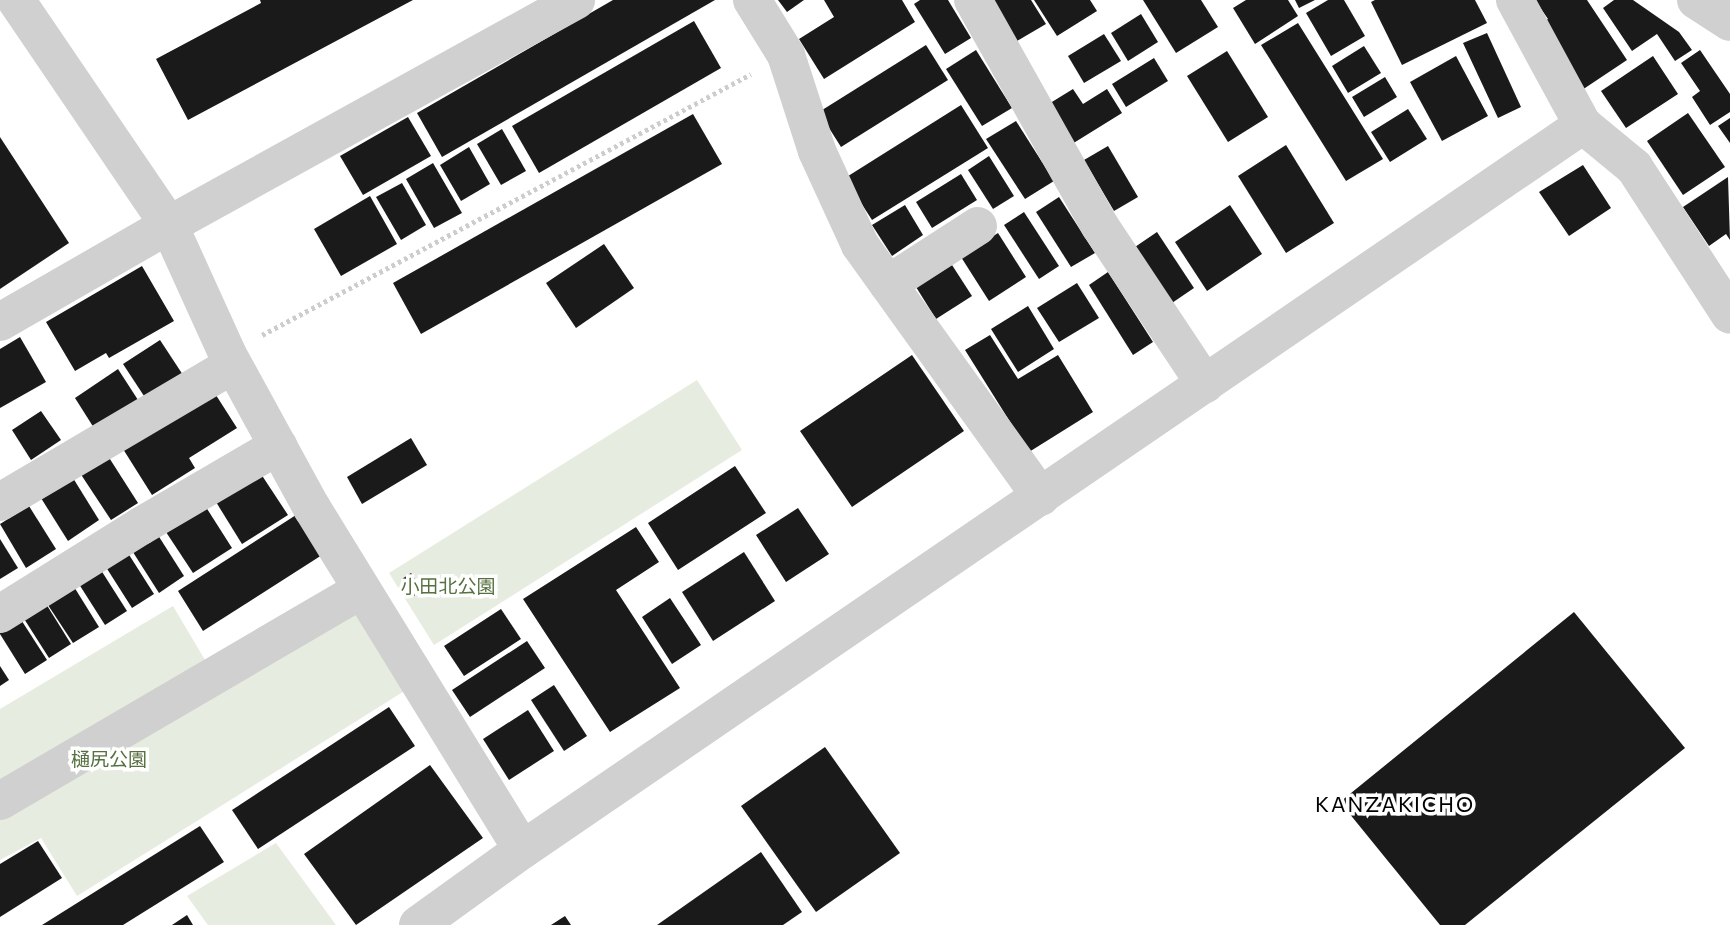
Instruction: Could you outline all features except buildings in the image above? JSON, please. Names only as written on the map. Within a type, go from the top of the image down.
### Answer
[{"type":"street","points":[[16,0],[169,225],[230,359],[278,446],[361,590],[522,850]]},
{"type":"street","points":[[0,323],[169,225],[576,0]]},
{"type":"street","points":[[752,0],[786,55],[817,152],[860,245],[1041,497]]},
{"type":"street","points":[[973,0],[1100,226],[1205,384]]},
{"type":"street","points":[[1516,0],[1583,125],[1634,167],[1730,315]]},
{"type":"street","points":[[1696,0],[1730,22]]},
{"type":"street","points":[[418,925],[522,850],[1583,125]]},
{"type":"street","points":[[888,284],[978,226]]},
{"type":"street","points":[[0,502],[230,359]]},
{"type":"street","points":[[0,614],[141,526],[278,446]]},
{"type":"street","points":[[0,801],[361,590]]},
{"type":"path","points":[[230,359],[786,55]]},
{"type":"green space","name":"小田北公園","points":[[697,380],[742,450],[434,645],[389,573]]},
{"type":"green space","name":"樋尻公園","points":[[173,606],[221,687],[355,606],[406,690],[77,896],[41,838],[0,860],[0,709]]},
{"type":"green space","points":[[276,843],[336,925],[208,925],[187,896]]},
{"type":"district","name":"KANZAKICHO","points":[[1395,804]]}]
